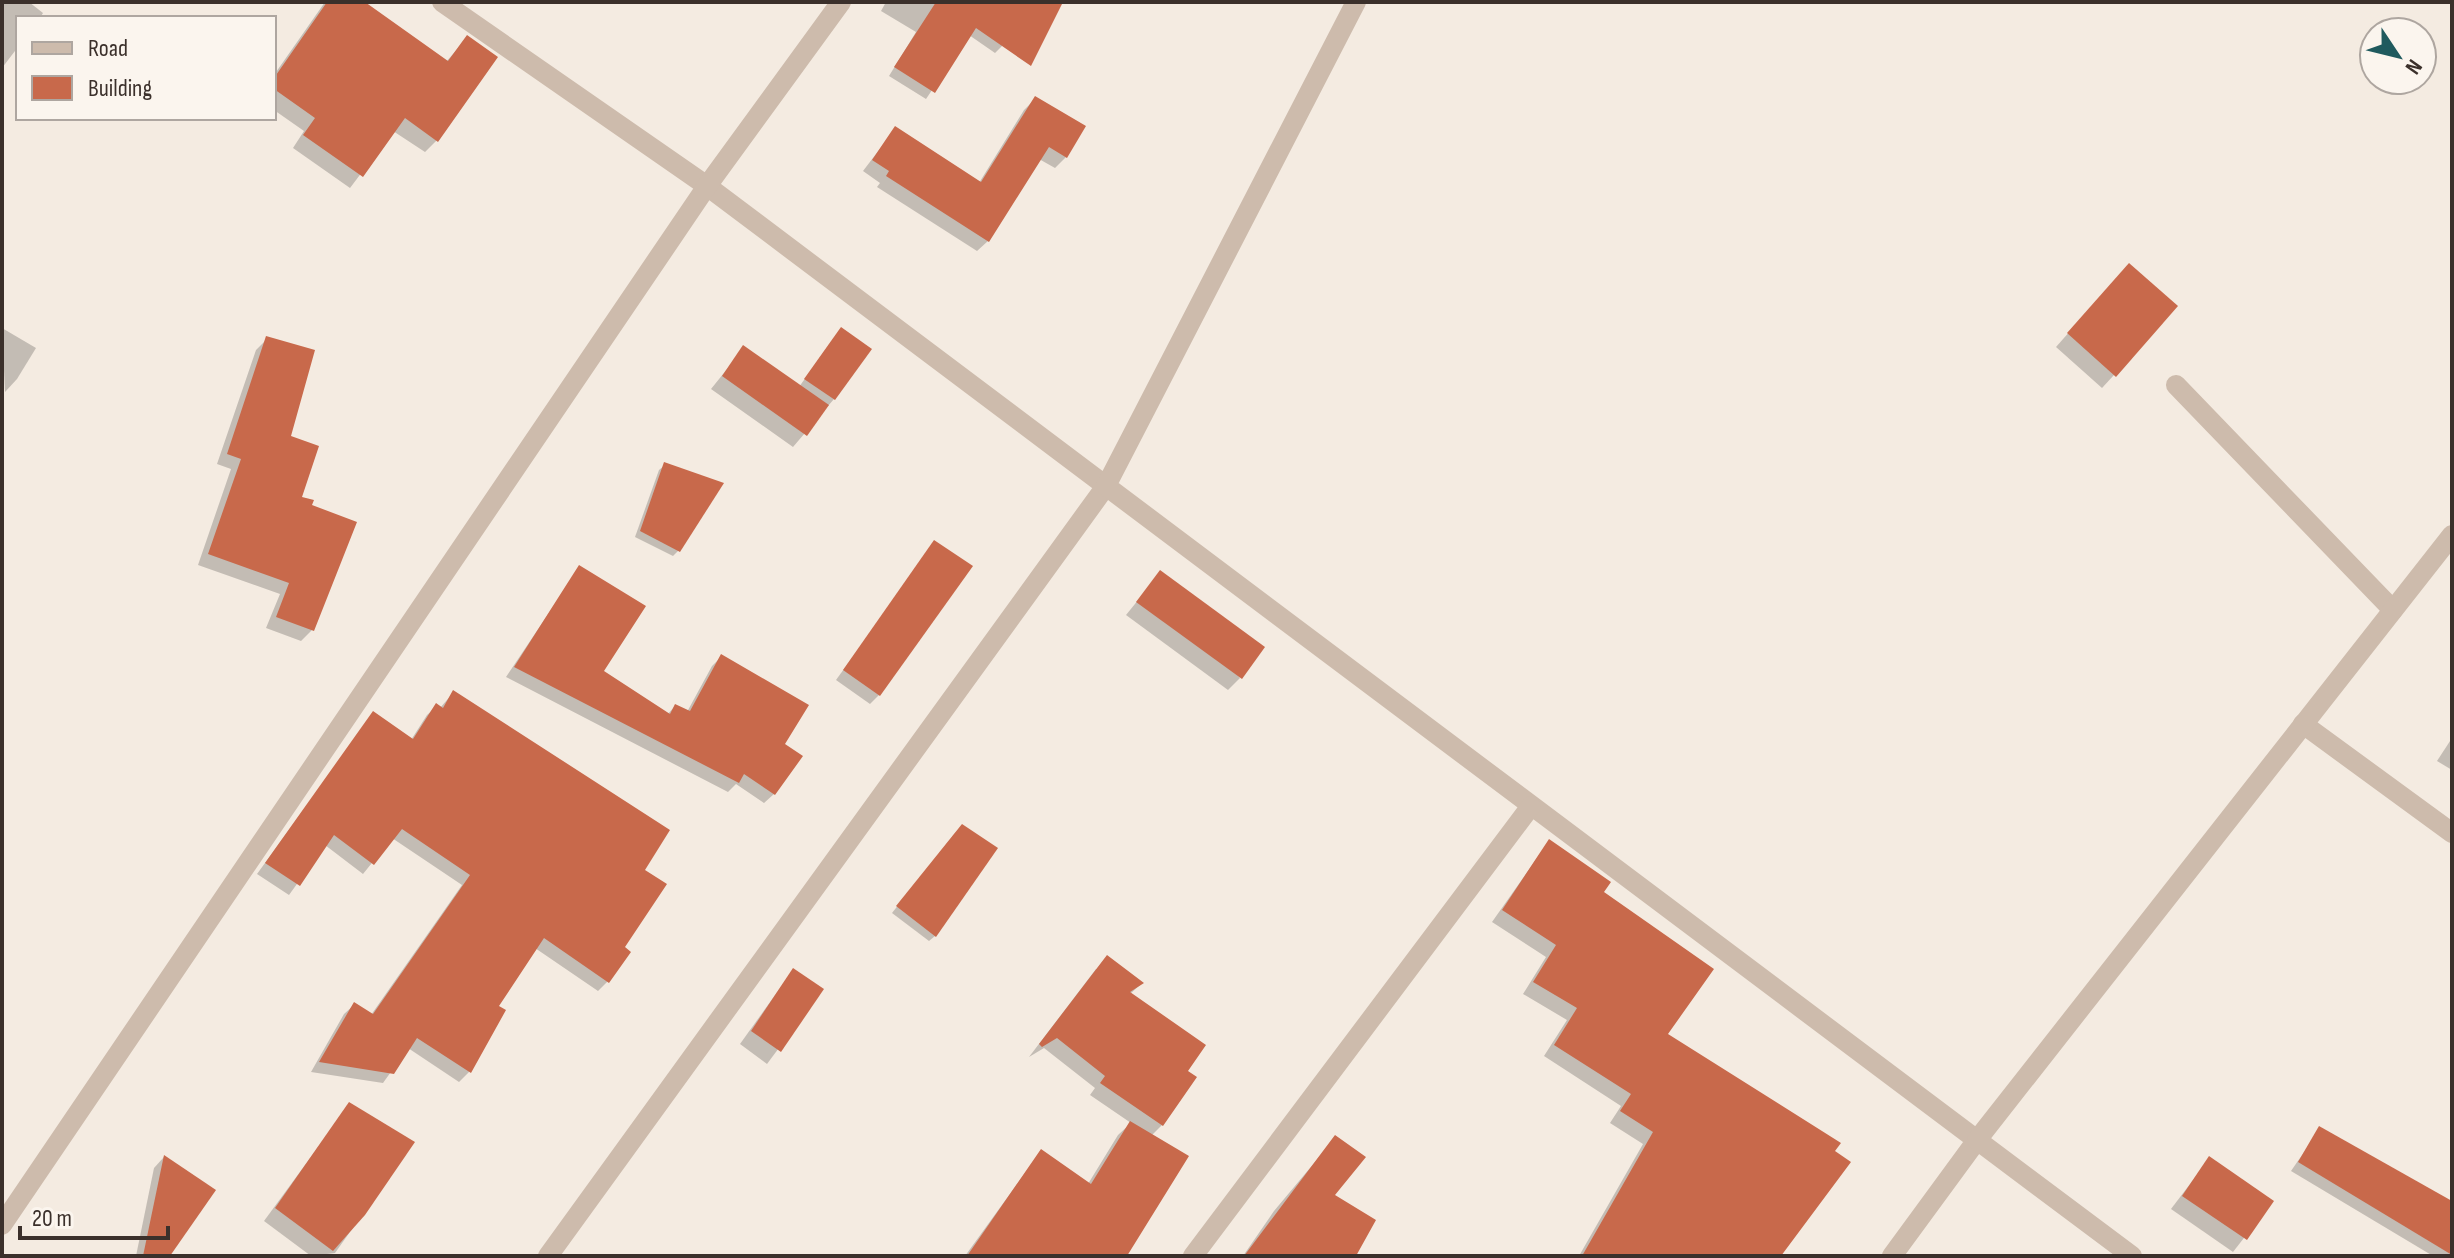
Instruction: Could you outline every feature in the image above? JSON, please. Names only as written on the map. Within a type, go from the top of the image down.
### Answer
[{"type":"street","points":[[442,2],[707,186],[2132,1256]]},
{"type":"street","points":[[2,1225],[707,186],[841,2]]},
{"type":"street","points":[[548,1256],[1106,486],[1356,2]]},
{"type":"street","points":[[2176,385],[2393,610]]},
{"type":"street","points":[[1892,1256],[1977,1140],[2452,535]]},
{"type":"street","points":[[2303,724],[2452,833]]},
{"type":"street","points":[[1193,1256],[1531,806]]},
{"type":"building","points":[[327,2],[365,2],[448,61],[467,35],[498,57],[438,142],[405,118],[363,177],[303,135],[315,118],[276,90],[276,75]]},
{"type":"building","points":[[936,2],[1063,2],[1031,66],[976,28],[935,93],[894,67]]},
{"type":"building","points":[[1035,96],[1086,126],[1067,158],[1049,147],[989,242],[886,176],[889,171],[872,160],[895,126],[981,182]]},
{"type":"building","points":[[2129,263],[2178,306],[2116,377],[2067,333]]},
{"type":"building","points":[[841,327],[872,349],[835,400],[804,379]]},
{"type":"building","points":[[266,336],[315,350],[291,436],[319,446],[302,497],[314,500],[312,505],[357,522],[314,631],[276,617],[289,583],[208,554],[241,459],[227,454]]},
{"type":"building","points":[[743,345],[829,405],[807,436],[722,376]]},
{"type":"building","points":[[664,462],[724,483],[680,552],[640,531]]},
{"type":"building","points":[[934,540],[973,566],[880,696],[843,670]]},
{"type":"building","points":[[579,565],[646,606],[604,671],[670,714],[675,704],[690,711],[721,654],[809,705],[785,744],[803,756],[775,795],[744,774],[739,783],[514,667]]},
{"type":"building","points":[[1160,570],[1265,647],[1242,679],[1136,602]]},
{"type":"building","points":[[453,690],[670,830],[645,870],[667,884],[625,947],[631,952],[609,983],[544,938],[499,1006],[506,1010],[471,1073],[417,1038],[394,1074],[319,1062],[354,1002],[373,1014],[470,875],[402,829],[374,865],[334,835],[300,886],[265,863],[373,711],[413,739],[436,703],[443,708]]},
{"type":"building","points":[[962,824],[998,848],[936,937],[896,906]]},
{"type":"building","points":[[1549,839],[1611,882],[1604,892],[1714,969],[1668,1034],[1841,1143],[1835,1151],[1851,1162],[1781,1256],[1582,1256],[1653,1132],[1620,1111],[1631,1094],[1554,1045],[1577,1008],[1533,982],[1556,945],[1502,910]]},
{"type":"building","points":[[1107,955],[1144,983],[1130,992],[1206,1045],[1188,1071],[1197,1077],[1163,1126],[1100,1083],[1105,1076],[1057,1038],[1042,1047],[1039,1044]]},
{"type":"building","points":[[793,968],[824,989],[781,1052],[751,1031]]},
{"type":"building","points":[[349,1102],[415,1142],[365,1215],[333,1251],[275,1208]]},
{"type":"building","points":[[1130,1121],[1189,1156],[1127,1256],[967,1256],[1041,1149],[1091,1184]]},
{"type":"building","points":[[2319,1126],[2452,1201],[2452,1255],[2298,1162]]},
{"type":"building","points":[[1335,1135],[1366,1157],[1335,1195],[1376,1220],[1356,1256],[1244,1256]]},
{"type":"building","points":[[164,1155],[216,1190],[170,1256],[143,1256]]},
{"type":"building","points":[[2209,1156],[2274,1201],[2247,1240],[2182,1196]]}]
